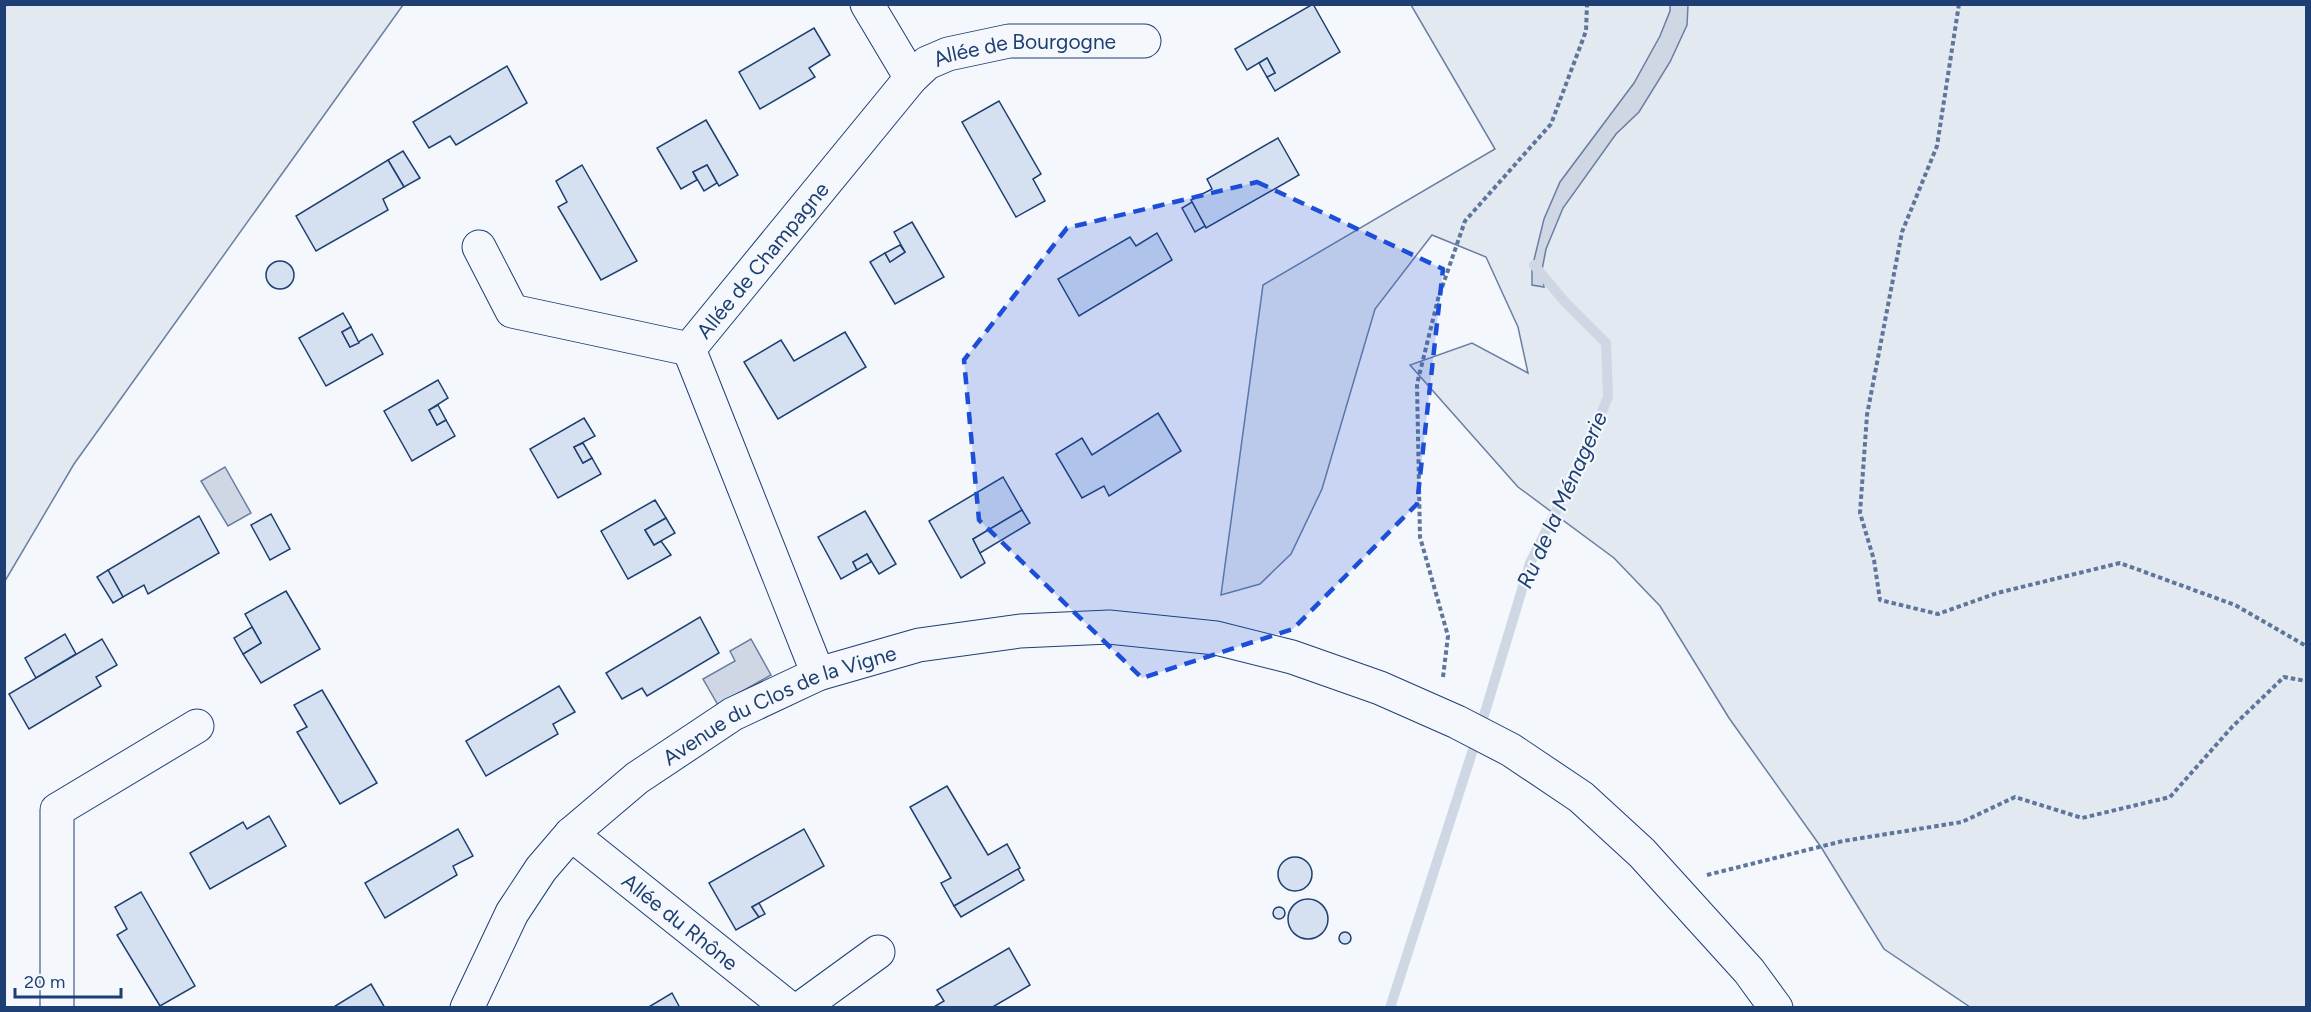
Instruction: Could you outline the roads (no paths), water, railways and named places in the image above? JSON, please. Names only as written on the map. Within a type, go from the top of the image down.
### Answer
[{"type":"street","points":[[867,4],[911,78]]},
{"type":"street","name":"Allée de Bourgogne","points":[[911,78],[927,63],[948,54],[1009,41],[1144,41]]},
{"type":"street","name":"Allée de Champagne","points":[[818,674],[689,349],[911,78]]},
{"type":"street","points":[[479,247],[512,311],[689,349]]},
{"type":"street","name":"Avenue du Clos de la Vigne","points":[[467,1008],[512,913],[541,869],[572,834],[637,778],[733,714],[818,674],[919,645],[1020,631],[1109,627],[1216,638],[1292,657],[1380,688],[1448,718],[1511,750],[1581,797],[1642,853],[1749,971],[1776,1008]]},
{"type":"street","points":[[57,1008],[57,810],[197,726]]},
{"type":"street","name":"Allée du Rhône","points":[[572,834],[789,1008]]},
{"type":"street","points":[[801,1008],[878,952]]},
{"type":"waterway","name":"Ru de la Ménagerie","points":[[1390,1008],[1486,709],[1530,563],[1586,451],[1608,397],[1606,343],[1565,302],[1534,265]]}]
